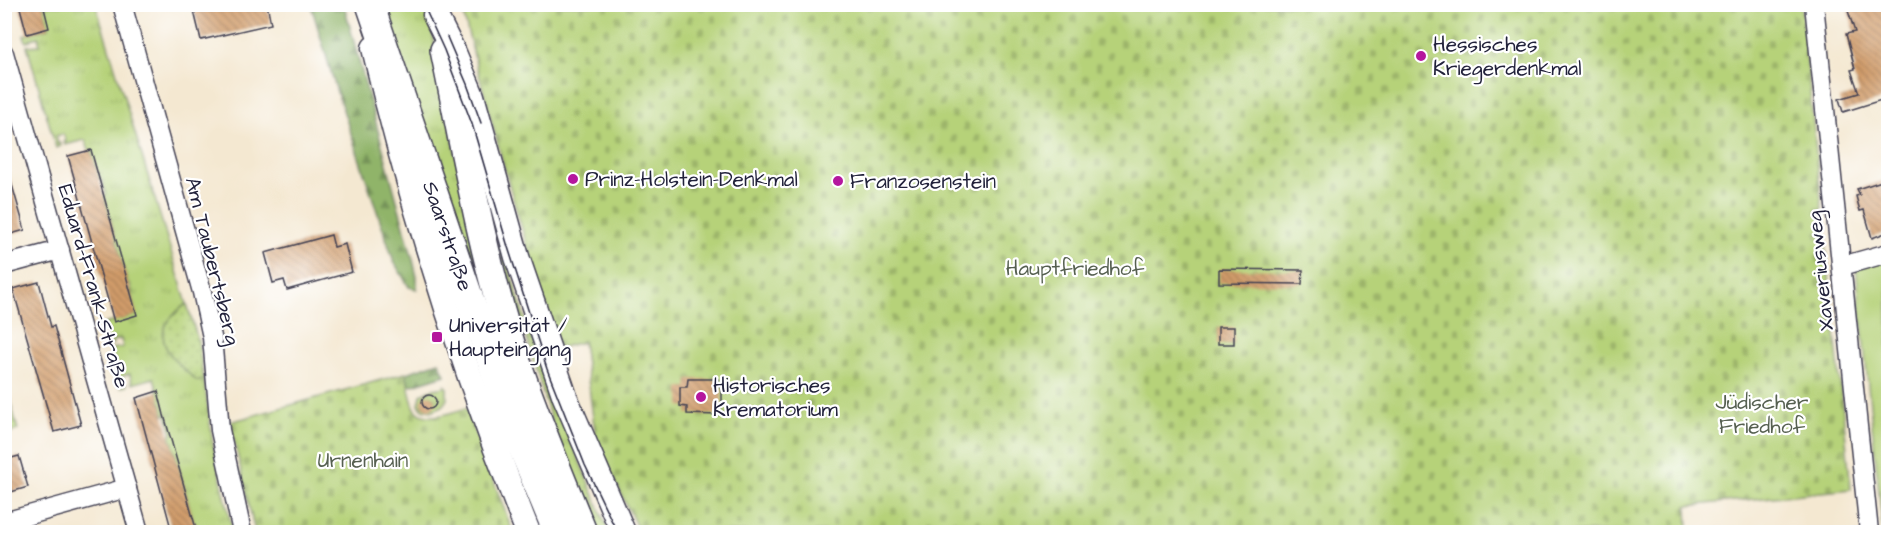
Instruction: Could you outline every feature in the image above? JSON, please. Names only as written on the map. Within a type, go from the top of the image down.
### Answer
[{"type":"highway","name":"Saarstraße","points":[[370,4],[513,426],[557,532]]},
{"type":"highway","name":"Saarstraße","points":[[444,50],[487,254],[513,352],[549,450],[584,532]]},
{"type":"main road","name":"Saarstraße","points":[[364,4],[397,145],[444,304],[484,419],[528,532]]},
{"type":"main road","name":"Saarstraße","points":[[434,10],[444,50]]},
{"type":"main road","name":"Saarstraße","points":[[434,10],[472,96],[517,256],[565,397],[623,532]]},
{"type":"street","name":"Am Taubertsberg","points":[[122,4],[209,326],[220,430],[242,532]]},
{"type":"street","name":"Xaveriusweg","points":[[1814,4],[1869,532]]},
{"type":"street","name":"Eduard-Frank-Straße","points":[[4,52],[139,532]]},
{"type":"street","points":[[4,265],[60,250]]},
{"type":"street","points":[[1842,266],[1888,253]]},
{"type":"street","points":[[4,522],[127,488]]},
{"type":"green space","points":[[43,5],[96,5],[187,304],[166,325],[165,342],[175,359],[197,381],[204,380],[213,444],[233,532],[197,532],[170,435],[172,433],[167,414],[164,415],[154,378],[132,384],[130,374],[122,376],[127,386],[121,387],[111,349],[123,347],[121,339],[113,341],[110,345],[104,324],[136,315],[132,293],[104,196],[106,195],[102,179],[99,179],[91,150],[85,140],[65,145],[63,134],[56,136],[61,146],[56,148],[27,46],[40,45],[38,37],[26,42],[24,35],[49,28]]},
{"type":"green space","points":[[311,5],[344,5],[413,260],[417,289],[409,287],[394,262],[337,92]]},
{"type":"green space","points":[[378,5],[427,5],[489,327]]},
{"type":"green space","name":"Hauptfriedhof","points":[[461,5],[1801,5],[1851,489],[1687,506],[1688,532],[639,532],[596,440],[583,342],[558,348],[507,177]]},
{"type":"green space","points":[[503,249],[540,366],[609,532],[596,532],[552,423],[500,250]]},
{"type":"green space","points":[[1888,258],[1888,532],[1883,532],[1856,268]]},
{"type":"green space","points":[[187,304],[198,341],[204,380],[197,381],[182,368],[168,352],[164,343],[163,334],[166,325]]},
{"type":"green space","points":[[439,362],[445,375],[409,386],[406,373]]},
{"type":"green space","name":"Urnenhain","points":[[406,373],[413,403],[420,414],[433,416],[466,408],[513,532],[255,532],[230,422]]},
{"type":"green space","points":[[5,381],[18,430],[4,434]]},
{"type":"green space","points":[[445,385],[447,399],[443,406],[431,411],[422,409],[419,404],[421,395],[429,390],[445,387]]},
{"type":"building","points":[[19,4],[43,4],[49,28],[27,34]]},
{"type":"building","points":[[202,4],[267,4],[271,24],[201,40],[194,11],[203,9]]},
{"type":"building","points":[[1888,4],[1888,98],[1843,112],[1839,99],[1859,93],[1851,70],[1855,69],[1846,34],[1855,32],[1846,5]]},
{"type":"building","points":[[91,150],[137,315],[114,322],[68,156]]},
{"type":"building","points":[[4,171],[8,171],[25,230],[4,236]]},
{"type":"building","points":[[1888,179],[1888,232],[1872,238],[1864,210],[1860,211],[1856,196],[1860,195],[1857,189]]},
{"type":"building","points":[[331,235],[334,247],[345,244],[352,272],[287,290],[284,280],[273,283],[265,253]]},
{"type":"building","points":[[1219,269],[1303,270],[1302,284],[1219,283]]},
{"type":"building","points":[[39,282],[51,327],[54,326],[81,425],[54,432],[13,289]]},
{"type":"building","points":[[1218,327],[1234,327],[1234,344],[1218,344]]},
{"type":"building","name":"Historisches Krematorium","points":[[688,379],[719,379],[719,387],[722,387],[722,407],[719,407],[718,415],[687,414],[687,407],[680,406],[680,387],[687,387]]},
{"type":"building","points":[[158,391],[197,532],[172,532],[136,398]]},
{"type":"building","points":[[426,395],[432,395],[436,402],[432,409],[426,409],[422,405],[422,399]]},
{"type":"building","points":[[19,456],[28,487],[4,494],[4,460]]},
{"type":"tram line","points":[[423,4],[444,50],[472,124],[547,369],[585,465],[617,532]]},
{"type":"tram line","points":[[447,37],[481,123]]},
{"type":"place","name":"Hessisches Kriegerdenkmal","points":[[1421,56]]},
{"type":"place","name":"Prinz-Holstein-Denkmal","points":[[573,179]]},
{"type":"place","name":"Franzosenstein","points":[[838,181]]},
{"type":"place","name":"Universität / Haupteingang","points":[[437,337]]},
{"type":"place","name":"Historisches Krematorium","points":[[701,397]]},
{"type":"park label","name":"Jüdischer Friedhof","points":[[1762,414]]}]
